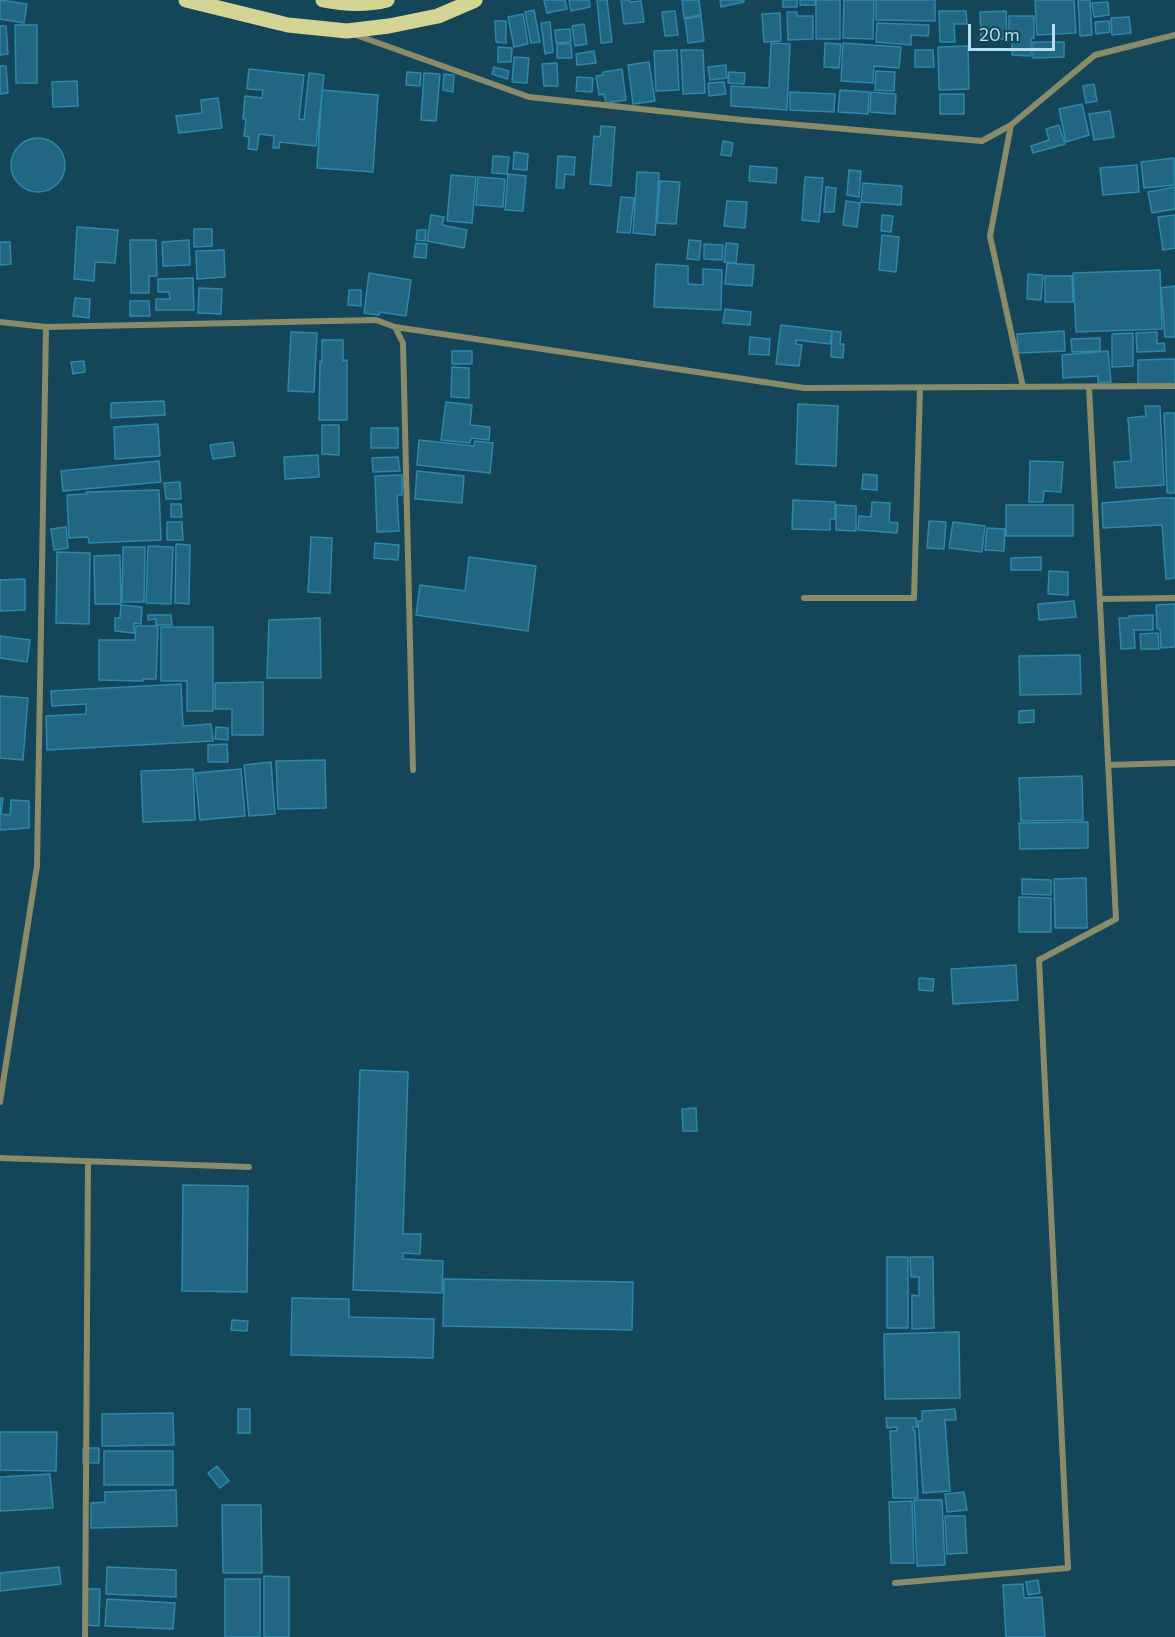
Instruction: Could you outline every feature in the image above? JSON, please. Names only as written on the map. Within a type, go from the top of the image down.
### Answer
[{"type":"main road","points":[[186,0],[288,25],[347,31],[389,26],[438,16],[475,0]]},
{"type":"main road","points":[[323,0],[339,3],[387,0]]},
{"type":"street","points":[[347,31],[529,97],[743,120],[982,141],[1011,125],[1095,55],[1175,35]]},
{"type":"street","points":[[1011,125],[990,237],[1023,387]]},
{"type":"street","points":[[0,322],[46,327],[376,320],[395,327],[804,388],[1175,386]]},
{"type":"street","points":[[0,1102],[37,866],[46,327]]},
{"type":"street","points":[[395,327],[403,343],[413,770]]},
{"type":"street","points":[[895,1583],[1068,1568],[1039,960],[1116,919],[1089,387]]},
{"type":"street","points":[[804,598],[914,598],[920,388]]},
{"type":"street","points":[[1100,599],[1175,598]]},
{"type":"street","points":[[1108,765],[1175,763]]},
{"type":"street","points":[[0,1158],[249,1167]]},
{"type":"street","points":[[85,1637],[88,1162]]},
{"type":"building","points":[[0,0],[27,4],[24,23],[0,19]]},
{"type":"building","points":[[544,0],[565,0],[567,9],[547,13]]},
{"type":"building","points":[[569,0],[589,0],[590,7],[571,11]]},
{"type":"building","points":[[597,0],[607,0],[612,42],[601,43]]},
{"type":"building","points":[[621,0],[641,1],[644,22],[624,24]]},
{"type":"building","points":[[682,0],[699,0],[701,15],[684,18]]},
{"type":"building","points":[[720,0],[744,0],[744,2],[721,7]]},
{"type":"building","points":[[783,0],[797,0],[797,7],[783,7]]},
{"type":"building","points":[[800,0],[815,0],[815,5],[800,5]]},
{"type":"building","points":[[816,0],[840,0],[840,39],[816,39]]},
{"type":"building","points":[[844,0],[874,0],[873,39],[843,38]]},
{"type":"building","points":[[876,0],[935,0],[935,21],[876,20]]},
{"type":"building","points":[[1035,0],[1074,0],[1076,33],[1037,35]]},
{"type":"building","points":[[1078,0],[1090,0],[1092,35],[1080,36]]},
{"type":"building","points":[[1108,2],[1109,15],[1094,17],[1092,3]]},
{"type":"building","points":[[534,10],[540,42],[531,43],[525,12]]},
{"type":"building","points":[[675,11],[678,35],[665,36],[662,12]]},
{"type":"building","points":[[939,11],[966,11],[967,24],[954,24],[955,42],[940,42]]},
{"type":"building","points":[[1006,11],[1007,39],[981,40],[980,12]]},
{"type":"building","points":[[787,12],[797,12],[797,16],[813,16],[813,39],[788,40]]},
{"type":"building","points":[[780,13],[781,41],[764,42],[762,14]]},
{"type":"building","points":[[523,14],[528,44],[514,47],[508,17]]},
{"type":"building","points":[[701,16],[704,41],[688,43],[685,19]]},
{"type":"building","points":[[1009,16],[1034,16],[1031,56],[1012,55],[1012,41],[1009,41]]},
{"type":"building","points":[[1129,17],[1131,33],[1112,35],[1111,18]]},
{"type":"building","points":[[495,21],[506,21],[506,43],[496,42]]},
{"type":"building","points":[[1109,21],[1110,32],[1096,34],[1095,22]]},
{"type":"building","points":[[550,22],[553,52],[545,54],[541,23]]},
{"type":"building","points":[[877,23],[929,25],[928,36],[911,35],[911,45],[876,42]]},
{"type":"building","points":[[584,24],[587,44],[575,46],[572,26]]},
{"type":"building","points":[[15,25],[37,25],[37,83],[16,83]]},
{"type":"building","points":[[0,26],[6,26],[8,54],[0,55]]},
{"type":"building","points":[[570,29],[571,42],[556,43],[555,30]]},
{"type":"building","points":[[1033,42],[1064,42],[1064,57],[1033,58]]},
{"type":"building","points":[[771,43],[790,44],[787,110],[731,106],[731,86],[769,88]]},
{"type":"building","points":[[825,43],[841,44],[839,68],[824,67]]},
{"type":"building","points":[[843,43],[901,47],[899,68],[874,66],[873,83],[841,81]]},
{"type":"building","points":[[557,44],[571,44],[572,58],[557,58]]},
{"type":"building","points":[[968,46],[969,89],[939,90],[938,47]]},
{"type":"building","points":[[498,47],[512,48],[511,62],[498,62]]},
{"type":"building","points":[[677,50],[679,90],[656,91],[654,51]]},
{"type":"building","points":[[681,50],[703,50],[705,93],[683,94]]},
{"type":"building","points":[[915,50],[933,50],[934,67],[915,67]]},
{"type":"building","points":[[594,51],[596,63],[577,65],[576,54]]},
{"type":"building","points":[[514,57],[529,58],[527,83],[512,82]]},
{"type":"building","points":[[649,62],[655,101],[633,104],[628,65]]},
{"type":"building","points":[[557,63],[558,86],[544,86],[542,64]]},
{"type":"building","points":[[726,65],[727,78],[710,80],[708,67]]},
{"type":"building","points":[[0,66],[6,66],[8,93],[0,94]]},
{"type":"building","points":[[494,67],[509,71],[507,79],[492,74]]},
{"type":"building","points":[[249,69],[304,75],[299,119],[304,120],[309,73],[324,75],[316,146],[280,142],[279,148],[273,148],[274,136],[259,134],[257,150],[248,149],[249,137],[244,136],[246,119],[243,119],[245,96],[262,98],[263,90],[247,89]]},
{"type":"building","points":[[622,69],[626,100],[606,103],[604,94],[599,95],[596,76],[603,75],[603,72]]},
{"type":"building","points":[[876,71],[895,72],[894,91],[875,90]]},
{"type":"building","points":[[407,72],[421,73],[420,86],[406,85]]},
{"type":"building","points":[[729,72],[745,73],[744,84],[728,83]]},
{"type":"building","points":[[424,73],[440,74],[436,121],[421,120]]},
{"type":"building","points":[[444,74],[454,75],[453,92],[443,90]]},
{"type":"building","points":[[577,77],[593,78],[592,92],[576,91]]},
{"type":"building","points":[[77,81],[78,106],[53,107],[52,82]]},
{"type":"building","points":[[724,82],[726,94],[709,96],[708,83]]},
{"type":"building","points":[[1094,84],[1097,101],[1086,103],[1083,86]]},
{"type":"building","points":[[322,90],[378,95],[373,172],[317,168]]},
{"type":"building","points":[[840,90],[869,92],[868,114],[838,112]]},
{"type":"building","points":[[790,92],[835,94],[834,112],[790,110]]},
{"type":"building","points":[[871,92],[896,94],[895,114],[870,112]]},
{"type":"building","points":[[940,94],[964,94],[964,114],[940,114]]},
{"type":"building","points":[[218,98],[222,128],[179,133],[176,116],[202,113],[201,100]]},
{"type":"building","points":[[1082,104],[1089,135],[1066,142],[1059,109]]},
{"type":"building","points":[[1110,111],[1114,137],[1094,140],[1089,114]]},
{"type":"building","points":[[1059,125],[1065,144],[1033,153],[1031,146],[1049,140],[1046,129]]},
{"type":"building","points":[[601,126],[615,127],[611,186],[590,184],[594,136],[600,137]]},
{"type":"building","points":[[38,138],[48,140],[57,146],[63,155],[65,165],[63,175],[57,184],[48,190],[38,192],[28,190],[19,184],[13,175],[11,165],[13,155],[19,146],[28,140]]},
{"type":"building","points":[[723,141],[733,143],[731,156],[721,155]]},
{"type":"building","points":[[514,152],[528,154],[527,170],[513,169]]},
{"type":"building","points":[[493,156],[509,157],[507,174],[492,173]]},
{"type":"building","points":[[558,156],[575,157],[574,175],[565,174],[564,188],[556,188]]},
{"type":"building","points":[[1174,158],[1175,185],[1144,188],[1141,162]]},
{"type":"building","points":[[1137,165],[1139,192],[1103,195],[1100,168]]},
{"type":"building","points":[[750,166],[777,168],[776,183],[749,181]]},
{"type":"building","points":[[849,170],[861,171],[859,197],[847,195]]},
{"type":"building","points":[[637,172],[659,173],[655,235],[633,233]]},
{"type":"building","points":[[508,174],[526,176],[523,211],[505,210]]},
{"type":"building","points":[[451,175],[476,177],[472,223],[447,221]]},
{"type":"building","points":[[478,177],[505,179],[503,207],[476,205]]},
{"type":"building","points":[[805,177],[823,178],[819,222],[802,220]]},
{"type":"building","points":[[660,181],[680,182],[676,224],[657,223]]},
{"type":"building","points":[[863,183],[902,186],[901,205],[861,202]]},
{"type":"building","points":[[826,187],[836,188],[834,212],[824,212]]},
{"type":"building","points":[[1175,187],[1175,209],[1152,213],[1148,192]]},
{"type":"building","points":[[621,197],[634,198],[630,233],[617,232]]},
{"type":"building","points":[[727,201],[747,202],[745,228],[724,226]]},
{"type":"building","points":[[846,201],[860,203],[857,227],[843,225]]},
{"type":"building","points":[[431,215],[444,217],[442,225],[467,230],[464,248],[427,241]]},
{"type":"building","points":[[882,215],[893,216],[891,232],[881,231]]},
{"type":"building","points":[[1175,215],[1175,248],[1163,250],[1158,217]]},
{"type":"building","points":[[77,227],[118,230],[115,263],[95,262],[94,281],[74,279]]},
{"type":"building","points":[[194,229],[212,229],[212,246],[194,247]]},
{"type":"building","points":[[417,230],[426,230],[425,241],[416,240]]},
{"type":"building","points":[[882,235],[899,237],[896,272],[879,270]]},
{"type":"building","points":[[130,240],[156,240],[157,276],[149,276],[149,293],[131,293]]},
{"type":"building","points":[[189,240],[190,265],[163,266],[162,242]]},
{"type":"building","points":[[689,240],[701,241],[699,260],[687,259]]},
{"type":"building","points":[[0,242],[10,242],[11,264],[0,265]]},
{"type":"building","points":[[416,243],[427,244],[426,258],[414,257]]},
{"type":"building","points":[[726,243],[738,244],[736,263],[724,262]]},
{"type":"building","points":[[704,244],[723,245],[722,260],[704,259]]},
{"type":"building","points":[[224,250],[225,277],[197,279],[196,251]]},
{"type":"building","points":[[727,263],[754,265],[752,286],[725,284]]},
{"type":"building","points":[[656,264],[688,266],[688,284],[703,285],[703,269],[722,270],[721,310],[654,307]]},
{"type":"building","points":[[1160,270],[1162,329],[1076,332],[1073,273]]},
{"type":"building","points":[[369,273],[411,280],[406,316],[380,312],[379,315],[364,313]]},
{"type":"building","points":[[1028,274],[1043,275],[1041,300],[1027,299]]},
{"type":"building","points":[[1045,276],[1072,276],[1073,302],[1045,302]]},
{"type":"building","points":[[193,278],[194,310],[156,310],[156,299],[170,299],[169,292],[158,292],[158,279]]},
{"type":"building","points":[[1175,286],[1175,337],[1165,337],[1161,288]]},
{"type":"building","points":[[199,288],[222,289],[221,314],[198,313]]},
{"type":"building","points":[[349,290],[361,290],[361,306],[348,305]]},
{"type":"building","points":[[75,298],[90,299],[89,318],[73,316]]},
{"type":"building","points":[[130,301],[149,301],[150,316],[130,316]]},
{"type":"building","points":[[725,309],[751,312],[750,325],[723,323]]},
{"type":"building","points":[[781,325],[832,331],[830,344],[796,340],[796,344],[802,345],[799,366],[776,364]]},
{"type":"building","points":[[832,331],[841,332],[840,344],[844,344],[843,358],[831,357]]},
{"type":"building","points":[[1064,331],[1065,351],[1018,353],[1017,334]]},
{"type":"building","points":[[291,332],[317,333],[314,392],[288,391]]},
{"type":"building","points":[[1157,332],[1157,344],[1164,343],[1165,351],[1137,352],[1136,333]]},
{"type":"building","points":[[1133,333],[1133,366],[1112,367],[1112,334]]},
{"type":"building","points":[[750,337],[770,339],[769,355],[749,354]]},
{"type":"building","points":[[1100,338],[1100,351],[1072,352],[1071,339]]},
{"type":"building","points":[[322,340],[343,340],[343,361],[347,360],[347,420],[319,420]]},
{"type":"building","points":[[452,351],[472,351],[472,364],[452,364]]},
{"type":"building","points":[[1108,351],[1111,382],[1098,383],[1098,376],[1063,378],[1062,355]]},
{"type":"building","points":[[1175,359],[1175,384],[1138,384],[1138,360]]},
{"type":"building","points":[[84,361],[85,372],[73,374],[71,362]]},
{"type":"building","points":[[452,367],[469,368],[469,398],[451,397]]},
{"type":"building","points":[[164,401],[165,415],[111,418],[111,403]]},
{"type":"building","points":[[446,402],[472,405],[470,425],[490,427],[489,440],[471,438],[470,443],[441,440]]},
{"type":"building","points":[[798,404],[838,406],[836,466],[796,464]]},
{"type":"building","points":[[1145,406],[1160,406],[1164,485],[1116,488],[1114,462],[1131,461],[1128,418],[1146,416]]},
{"type":"building","points":[[1164,413],[1175,413],[1175,493],[1167,493]]},
{"type":"building","points":[[158,424],[160,456],[115,459],[114,427]]},
{"type":"building","points":[[322,425],[339,425],[339,455],[322,454]]},
{"type":"building","points":[[371,428],[398,428],[398,448],[371,448]]},
{"type":"building","points":[[419,440],[474,446],[475,441],[493,443],[490,473],[417,465]]},
{"type":"building","points":[[233,442],[235,456],[213,459],[210,445]]},
{"type":"building","points":[[318,455],[319,477],[285,479],[284,457]]},
{"type":"building","points":[[398,457],[400,471],[373,472],[372,458]]},
{"type":"building","points":[[159,461],[161,482],[63,491],[61,471]]},
{"type":"building","points":[[1030,461],[1063,462],[1061,492],[1044,491],[1043,502],[1029,502]]},
{"type":"building","points":[[417,471],[464,476],[462,503],[415,499]]},
{"type":"building","points":[[863,474],[877,475],[877,490],[862,489]]},
{"type":"building","points":[[402,475],[402,495],[397,495],[399,531],[377,532],[375,476]]},
{"type":"building","points":[[180,482],[181,499],[166,499],[164,483]]},
{"type":"building","points":[[159,490],[161,540],[89,543],[88,537],[69,538],[67,495],[87,494],[86,492]]},
{"type":"building","points":[[1175,498],[1175,578],[1166,579],[1162,525],[1103,528],[1102,503]]},
{"type":"building","points":[[793,500],[835,502],[835,519],[830,519],[830,530],[792,529]]},
{"type":"building","points":[[872,502],[890,503],[889,522],[898,523],[897,533],[858,530],[859,516],[871,517]]},
{"type":"building","points":[[171,504],[181,504],[182,517],[171,517]]},
{"type":"building","points":[[836,505],[856,506],[856,531],[836,530]]},
{"type":"building","points":[[1006,505],[1073,505],[1073,536],[1006,536]]},
{"type":"building","points":[[929,521],[946,522],[944,549],[927,548]]},
{"type":"building","points":[[167,522],[182,522],[183,540],[167,540]]},
{"type":"building","points":[[953,522],[985,526],[982,552],[949,548]]},
{"type":"building","points":[[66,527],[68,548],[54,550],[51,529]]},
{"type":"building","points":[[987,528],[1005,529],[1004,551],[985,550]]},
{"type":"building","points":[[311,537],[332,538],[330,593],[308,592]]},
{"type":"building","points":[[375,543],[399,545],[398,560],[374,558]]},
{"type":"building","points":[[176,544],[190,545],[189,604],[175,603]]},
{"type":"building","points":[[148,546],[173,547],[171,604],[146,603]]},
{"type":"building","points":[[123,547],[145,547],[144,602],[122,602]]},
{"type":"building","points":[[57,552],[90,553],[89,624],[56,623]]},
{"type":"building","points":[[120,555],[121,604],[95,604],[94,556]]},
{"type":"building","points":[[469,557],[536,566],[528,631],[416,615],[420,585],[465,591]]},
{"type":"building","points":[[1041,557],[1041,570],[1011,570],[1011,558]]},
{"type":"building","points":[[1049,571],[1068,572],[1068,595],[1048,594]]},
{"type":"building","points":[[25,579],[25,610],[0,611],[0,580]]},
{"type":"building","points":[[1074,601],[1076,617],[1039,620],[1038,604]]},
{"type":"building","points":[[1175,604],[1175,647],[1161,648],[1156,605]]},
{"type":"building","points":[[121,605],[142,607],[141,624],[134,623],[134,633],[115,631],[115,618],[120,618]]},
{"type":"building","points":[[148,615],[171,615],[172,625],[156,625],[156,619],[148,620]]},
{"type":"building","points":[[1153,615],[1153,630],[1134,630],[1135,648],[1121,649],[1119,618]]},
{"type":"building","points":[[320,618],[321,678],[267,678],[269,620]]},
{"type":"building","points":[[136,626],[158,626],[156,679],[99,680],[99,640],[135,640]]},
{"type":"building","points":[[161,627],[213,627],[213,711],[187,711],[187,681],[161,681]]},
{"type":"building","points":[[1158,633],[1159,649],[1141,649],[1140,634]]},
{"type":"building","points":[[0,636],[30,640],[27,662],[0,658]]},
{"type":"building","points":[[1080,655],[1081,694],[1020,695],[1019,656]]},
{"type":"building","points":[[263,682],[263,735],[232,735],[232,709],[215,709],[215,683]]},
{"type":"building","points":[[181,684],[183,726],[211,724],[213,741],[47,750],[46,716],[86,714],[86,704],[52,706],[51,691]]},
{"type":"building","points":[[0,696],[28,698],[23,760],[0,758]]},
{"type":"building","points":[[1034,710],[1034,722],[1019,723],[1019,711]]},
{"type":"building","points":[[216,727],[228,728],[228,740],[215,739]]},
{"type":"building","points":[[227,744],[228,762],[208,762],[208,745]]},
{"type":"building","points":[[325,760],[326,808],[278,809],[276,761]]},
{"type":"building","points":[[271,762],[275,814],[249,816],[244,765]]},
{"type":"building","points":[[193,769],[195,820],[143,822],[141,771]]},
{"type":"building","points":[[241,769],[245,816],[200,820],[195,773]]},
{"type":"building","points":[[1082,776],[1083,820],[1021,821],[1019,778]]},
{"type":"building","points":[[0,798],[3,798],[1,814],[10,815],[11,800],[29,801],[29,828],[0,830]]},
{"type":"building","points":[[1088,822],[1088,848],[1020,849],[1019,823]]},
{"type":"building","points":[[1086,878],[1087,928],[1055,928],[1054,879]]},
{"type":"building","points":[[1022,879],[1051,880],[1051,895],[1022,894]]},
{"type":"building","points":[[1019,897],[1051,898],[1051,932],[1019,932]]},
{"type":"building","points":[[1016,965],[1018,1000],[953,1004],[951,969]]},
{"type":"building","points":[[919,978],[934,979],[933,991],[919,990]]},
{"type":"building","points":[[360,1070],[408,1072],[403,1234],[421,1234],[420,1254],[403,1253],[403,1259],[443,1261],[442,1293],[353,1290]]},
{"type":"building","points":[[696,1108],[697,1131],[683,1131],[682,1109]]},
{"type":"building","points":[[183,1185],[248,1186],[247,1292],[182,1291]]},
{"type":"building","points":[[887,1257],[908,1257],[908,1328],[887,1328]]},
{"type":"building","points":[[910,1257],[933,1257],[934,1328],[912,1329],[912,1295],[919,1296],[919,1277],[911,1277]]},
{"type":"building","points":[[444,1279],[633,1282],[632,1330],[443,1326]]},
{"type":"building","points":[[292,1298],[349,1299],[349,1317],[434,1319],[433,1358],[291,1355]]},
{"type":"building","points":[[232,1320],[248,1321],[247,1331],[231,1330]]},
{"type":"building","points":[[959,1332],[960,1398],[885,1399],[884,1334]]},
{"type":"building","points":[[238,1409],[250,1409],[250,1433],[238,1433]]},
{"type":"building","points":[[955,1409],[956,1420],[945,1420],[950,1491],[923,1493],[918,1421],[922,1421],[922,1411]]},
{"type":"building","points":[[173,1413],[174,1445],[102,1446],[102,1414]]},
{"type":"building","points":[[886,1418],[916,1418],[917,1427],[913,1427],[913,1430],[915,1430],[918,1498],[893,1498],[890,1431],[897,1431],[897,1427],[887,1428]]},
{"type":"building","points":[[0,1432],[57,1432],[56,1471],[0,1470]]},
{"type":"building","points":[[83,1448],[99,1448],[99,1463],[83,1463]]},
{"type":"building","points":[[104,1451],[173,1451],[173,1485],[104,1485]]},
{"type":"building","points":[[217,1466],[229,1481],[220,1488],[208,1473]]},
{"type":"building","points":[[50,1474],[53,1508],[0,1511],[0,1477]]},
{"type":"building","points":[[176,1490],[177,1526],[91,1528],[91,1503],[105,1502],[105,1492]]},
{"type":"building","points":[[964,1492],[967,1510],[947,1512],[945,1494]]},
{"type":"building","points":[[914,1500],[942,1500],[945,1565],[917,1566]]},
{"type":"building","points":[[912,1501],[914,1563],[891,1563],[889,1502]]},
{"type":"building","points":[[222,1505],[261,1505],[262,1573],[223,1573]]},
{"type":"building","points":[[945,1516],[965,1516],[967,1553],[947,1554]]},
{"type":"building","points":[[59,1567],[61,1584],[0,1591],[0,1573]]},
{"type":"building","points":[[107,1567],[176,1570],[176,1597],[106,1594]]},
{"type":"building","points":[[264,1576],[289,1577],[289,1637],[264,1637]]},
{"type":"building","points":[[225,1579],[260,1579],[260,1637],[225,1637]]},
{"type":"building","points":[[1038,1580],[1040,1593],[1028,1595],[1026,1582]]},
{"type":"building","points":[[1023,1584],[1024,1598],[1042,1597],[1045,1637],[1006,1637],[1003,1585]]},
{"type":"building","points":[[87,1589],[100,1589],[99,1626],[85,1625]]},
{"type":"building","points":[[107,1599],[175,1603],[173,1629],[105,1626]]}]
